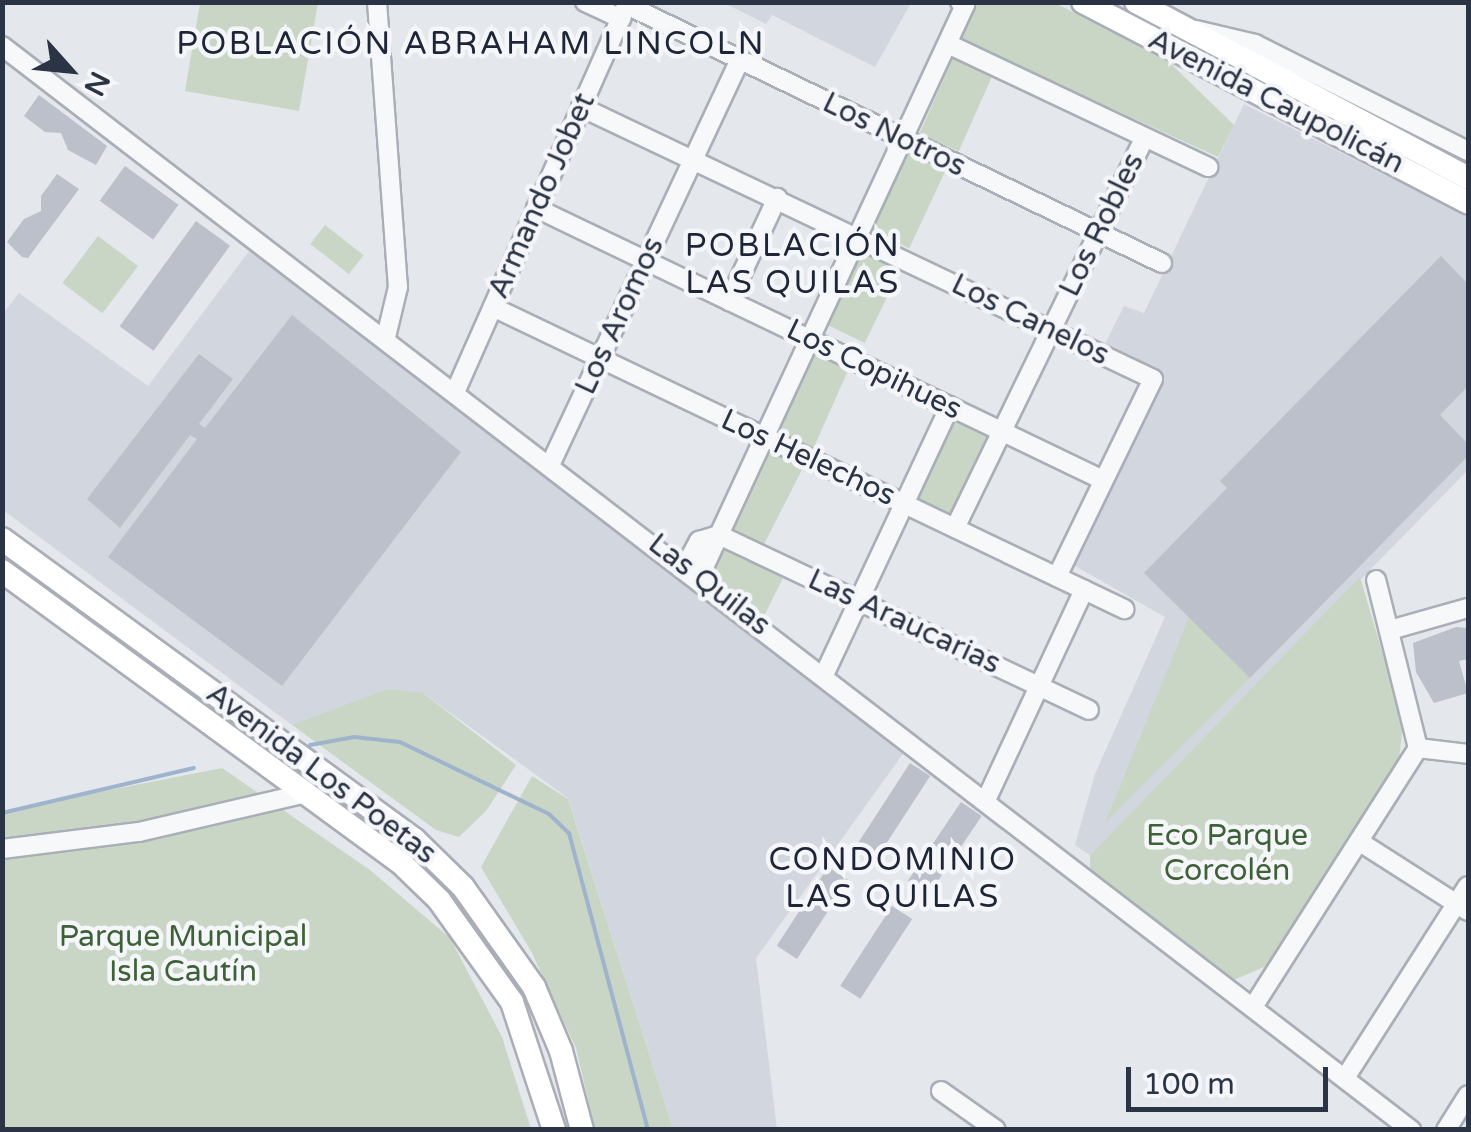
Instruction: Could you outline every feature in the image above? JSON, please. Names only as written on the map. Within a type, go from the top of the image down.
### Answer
[{"type":"main road","name":"Avenida Caupolicán","points":[[1083,2],[1468,202]]},
{"type":"main road","name":"Avenida Caupolicán","points":[[1136,2],[1468,178]]},
{"type":"main road","points":[[1243,87],[1266,78],[1284,80]]},
{"type":"main road","points":[[2,526],[22,540],[38,540]]},
{"type":"main road","name":"Avenida Los Poetas","points":[[2,538],[414,840],[494,924],[554,1029],[582,1130]]},
{"type":"main road","name":"Avenida Los Poetas","points":[[2,571],[401,864],[480,950],[524,1027],[554,1130]]},
{"type":"main road","points":[[160,637],[227,690],[254,721]]},
{"type":"street","points":[[376,2],[398,287],[386,337]]},
{"type":"street","name":"Los Notros","points":[[585,2],[625,9],[1162,263]]},
{"type":"street","points":[[692,573],[719,535],[948,44],[963,4]]},
{"type":"street","name":"Armando Jobet","points":[[456,390],[625,9]]},
{"type":"street","name":"Avenida Caupolicán","points":[[1190,30],[1244,39],[1468,151]]},
{"type":"street","points":[[948,44],[1208,167]]},
{"type":"street","name":"Las Quilas","points":[[2,46],[551,463],[1411,1130]]},
{"type":"street","name":"Los Aromos","points":[[551,463],[739,61]]},
{"type":"street","name":"Los Canelos","points":[[582,107],[1153,379],[1103,480]]},
{"type":"street","name":"Los Robles","points":[[955,528],[1144,138]]},
{"type":"street","points":[[729,300],[777,198]]},
{"type":"street","name":"Los Copihues","points":[[536,208],[1103,480]]},
{"type":"street","name":"Los Helechos","points":[[492,307],[1124,609]]},
{"type":"street","points":[[824,675],[950,406]]},
{"type":"street","points":[[1057,577],[1103,480]]},
{"type":"street","name":"Las Araucarias","points":[[719,535],[1090,710]]},
{"type":"street","points":[[1253,1007],[1418,748],[1376,580]]},
{"type":"street","points":[[986,800],[1084,590]]},
{"type":"street","points":[[1390,630],[1468,608]]},
{"type":"street","points":[[1418,748],[1468,754]]},
{"type":"street","points":[[2,849],[139,832],[307,793]]},
{"type":"street","points":[[1360,842],[1463,908]]},
{"type":"street","points":[[1345,1078],[1463,908],[1468,886]]},
{"type":"street","points":[[941,1091],[996,1130]]},
{"type":"street","points":[[1446,1130],[1468,1095]]},
{"type":"shaded area","points":[[724,3],[911,3],[875,67],[772,15],[766,24]]},
{"type":"shaded area","points":[[1244,104],[1468,217],[1468,470],[1090,855],[1075,845],[1095,774],[1165,617],[1068,562],[1158,370],[1105,344],[1124,306],[1144,313]]},
{"type":"shaded area","points":[[253,246],[264,262],[644,545],[905,751],[756,958],[777,1129],[673,1129],[568,798],[423,693],[292,725],[3,510],[2,315],[19,293],[148,386]]},
{"type":"green space","points":[[200,3],[318,3],[299,111],[185,91]]},
{"type":"green space","points":[[973,3],[1055,3],[1167,60],[1234,125],[1218,157],[955,37]]},
{"type":"green space","points":[[954,56],[993,73],[959,151],[919,134]]},
{"type":"green space","points":[[907,149],[947,168],[909,248],[869,230]]},
{"type":"green space","points":[[325,225],[364,255],[349,274],[310,244]]},
{"type":"green space","points":[[98,236],[138,266],[102,313],[62,283]]},
{"type":"green space","points":[[861,241],[904,262],[865,343],[822,322]]},
{"type":"green space","points":[[814,351],[850,367],[812,451],[777,435]]},
{"type":"green space","points":[[952,413],[993,433],[950,522],[909,502]]},
{"type":"green space","points":[[771,449],[804,466],[763,546],[730,529]]},
{"type":"green space","points":[[723,542],[786,572],[762,620],[706,578]]},
{"type":"green space","name":"Eco Parque Corcolén","points":[[1360,577],[1403,722],[1399,761],[1271,964],[1234,980],[1090,869],[1090,855]]},
{"type":"green space","points":[[1189,617],[1250,678],[1105,823]]},
{"type":"green space","points":[[388,689],[423,693],[516,765],[486,811],[459,837],[436,830],[292,725]]},
{"type":"green space","name":"Parque Municipal Isla Cautín","points":[[222,768],[370,870],[450,938],[502,1037],[531,1129],[3,1130],[3,811]]},
{"type":"green space","points":[[532,776],[568,799],[673,1129],[595,1129],[576,1048],[532,953],[481,867]]},
{"type":"building","points":[[39,95],[107,146],[96,165],[68,150],[61,133],[45,132],[24,116]]},
{"type":"building","points":[[125,166],[178,205],[153,240],[100,201]]},
{"type":"building","points":[[57,174],[79,189],[28,258],[22,257],[7,242],[24,219],[41,211],[41,196]]},
{"type":"building","points":[[196,221],[230,246],[154,351],[120,326]]},
{"type":"building","points":[[1441,256],[1468,284],[1468,386],[1440,415],[1468,444],[1468,456],[1250,678],[1144,573],[1227,488],[1220,481]]},
{"type":"building","points":[[292,315],[461,452],[282,686],[108,557],[197,439],[190,435],[120,528],[87,499],[199,354],[233,379],[199,424],[205,428]]},
{"type":"building","points":[[1456,627],[1468,628],[1468,659],[1459,661],[1468,693],[1434,703],[1416,672],[1413,643]]},
{"type":"building","points":[[910,763],[930,776],[878,856],[858,843]]},
{"type":"building","points":[[961,802],[982,816],[929,895],[908,881]]},
{"type":"building","points":[[828,867],[848,880],[797,959],[777,946]]},
{"type":"building","points":[[892,906],[912,919],[860,999],[840,986]]},
{"type":"waterway","points":[[310,745],[354,737],[400,742],[549,814],[569,833],[648,1130]]},
{"type":"waterway","points":[[2,813],[194,768]]},
{"type":"district","name":"POBLACIÓN ABRAHAM LINCOLN","points":[[471,44]]},
{"type":"district","name":"POBLACIÓN LAS QUILAS","points":[[793,266]]},
{"type":"district","name":"CONDOMINIO LAS QUILAS","points":[[893,880]]}]
